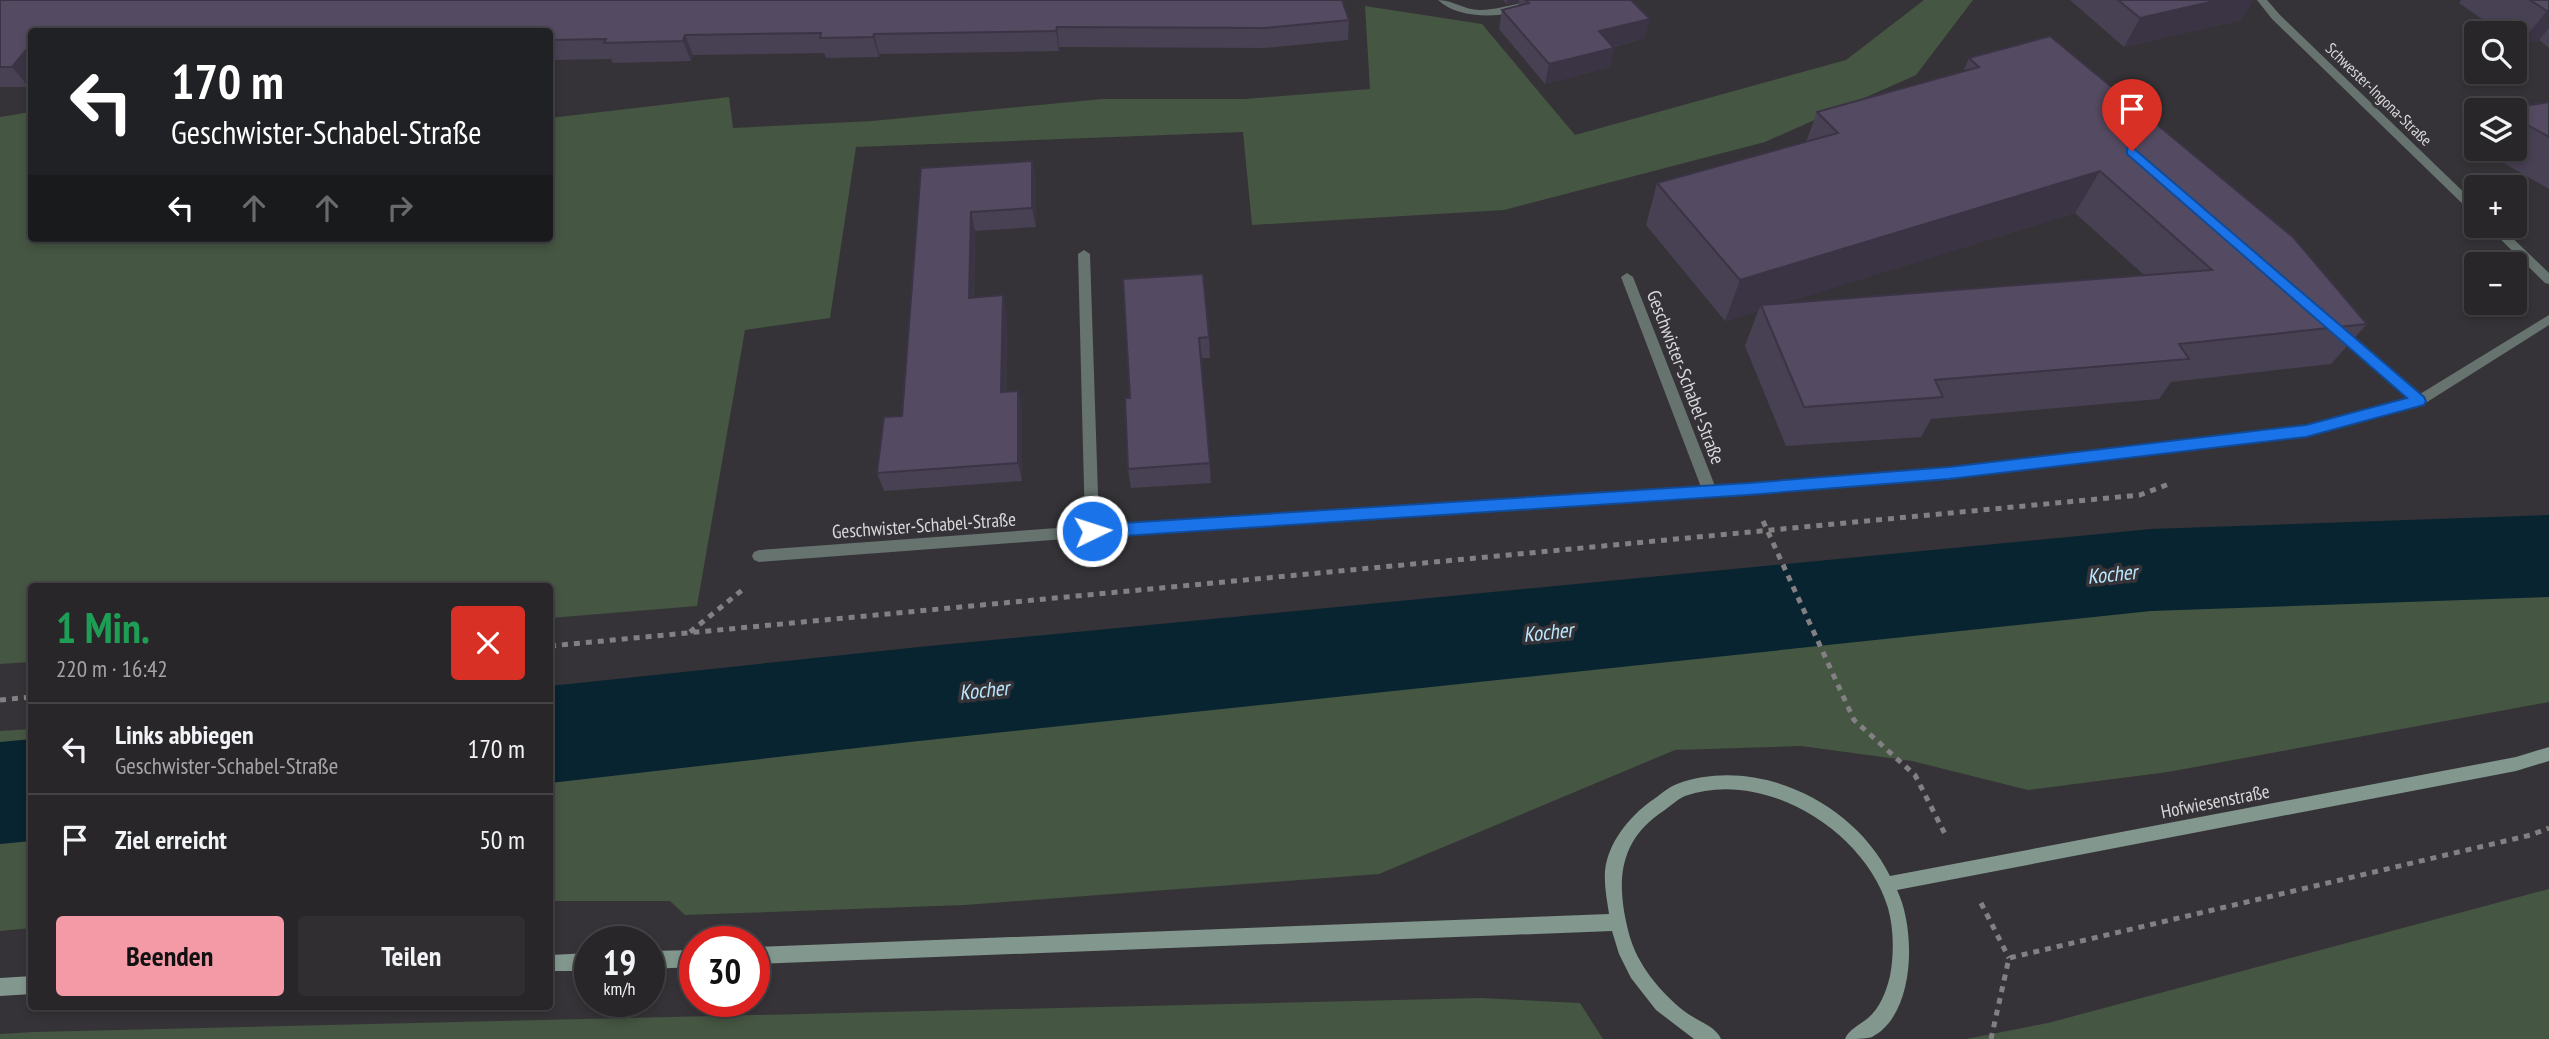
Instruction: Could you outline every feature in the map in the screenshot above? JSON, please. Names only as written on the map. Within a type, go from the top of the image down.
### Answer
[{"type":"main road","name":"Hofwiesenstraße","points":[[1889,884],[2516,764],[2549,754]]},
{"type":"main road","points":[[1712,1039],[1692,1030],[1654,996],[1626,955],[1618,922],[1613,869],[1628,832],[1654,804],[1688,787],[1729,781],[1773,788],[1819,808],[1860,841],[1889,884],[1903,932],[1900,979],[1880,1020],[1854,1039]]},
{"type":"main road","points":[[770,955],[1618,922]]},
{"type":"main road","points":[[553,964],[574,963]]},
{"type":"main road","points":[[0,987],[28,985]]},
{"type":"street","points":[[1443,0],[1473,13],[1505,11],[1540,0]]},
{"type":"street","name":"Schwester-Ingona-Straße","points":[[2262,0],[2276,17],[2464,198]]},
{"type":"street","points":[[2505,238],[2549,280]]},
{"type":"street","points":[[1084,254],[1092,531]]},
{"type":"street","name":"Geschwister-Schabel-Straße","points":[[1627,277],[1710,491]]},
{"type":"street","name":"Geschwister-Schabel-Straße","points":[[759,556],[1949,473],[2306,431],[2419,401],[2549,319]]},
{"type":"street","points":[[2327,321],[2419,401]]},
{"type":"path","points":[[553,646],[2140,495],[2178,480]]},
{"type":"path","points":[[689,633],[787,554]]},
{"type":"path","points":[[1780,556],[1853,720],[1915,775],[2009,958],[1991,1039]]},
{"type":"path","points":[[0,700],[28,697]]},
{"type":"path","points":[[2009,958],[2204,915],[2531,835],[2549,828]]},
{"type":"green space","points":[[1924,0],[1973,0],[1916,75],[1765,142],[1504,210],[1252,225],[1243,132],[856,147],[830,318],[745,330],[697,606],[553,618],[553,583],[28,583],[28,662],[0,664],[0,117],[28,112],[28,242],[553,242],[553,118],[729,97],[733,128],[872,121],[1102,99],[1245,99],[1370,89],[1365,6],[1482,24],[1575,135],[1846,60]]},
{"type":"green space","points":[[2549,548],[2549,702],[2168,772],[2028,790],[1912,761],[1801,746],[1675,750],[1379,874],[965,905],[685,915],[670,901],[553,901],[553,693],[1734,611],[919,694],[868,725],[1780,646],[2134,609]]},
{"type":"green space","points":[[28,729],[28,928],[0,931],[0,731]]},
{"type":"green space","points":[[2549,889],[2549,1039],[1966,1039],[2048,1023]]},
{"type":"green space","points":[[1481,998],[1580,1003],[1603,1039],[0,1039],[0,1034],[33,1032],[770,1017],[770,1015]]},
{"type":"building","points":[[0,0],[1342,0],[1349,20],[1264,28],[1057,27],[1056,31],[874,34],[873,37],[820,38],[821,33],[685,35],[683,41],[604,43],[606,39],[553,40],[553,28],[28,28],[28,48],[12,67],[0,67]]},
{"type":"building","points":[[1525,0],[1631,0],[1650,19],[1599,31],[1614,48],[1549,64],[1502,10],[1529,3]]},
{"type":"building","points":[[2118,0],[2219,0],[2140,18]]},
{"type":"building","points":[[2530,0],[2549,0],[2549,10],[2547,11]]},
{"type":"building","points":[[2050,36],[2293,237],[2367,324],[2179,344],[2189,359],[1935,380],[1943,397],[1804,407],[1761,305],[2212,270],[2100,171],[1740,280],[1657,183],[1838,133],[1817,112],[1979,67],[1969,58]]},
{"type":"building","points":[[2549,102],[2549,137],[2527,125],[2527,106]]},
{"type":"building","points":[[1032,161],[1032,208],[971,212],[969,298],[1003,295],[1001,392],[1018,391],[1018,463],[877,473],[884,417],[902,416],[921,168]]},
{"type":"building","points":[[1203,274],[1209,337],[1199,338],[1210,463],[1128,469],[1125,398],[1130,398],[1123,279]]},
{"type":"waterway","name":"Kocher","points":[[553,735],[919,694],[2151,570],[2549,556]]},
{"type":"waterway","name":"Kocher","points":[[0,793],[28,790]]},
{"type":"route","points":[[1092,531],[1748,489],[1949,473],[2306,431],[2419,401],[2132,151]]}]
